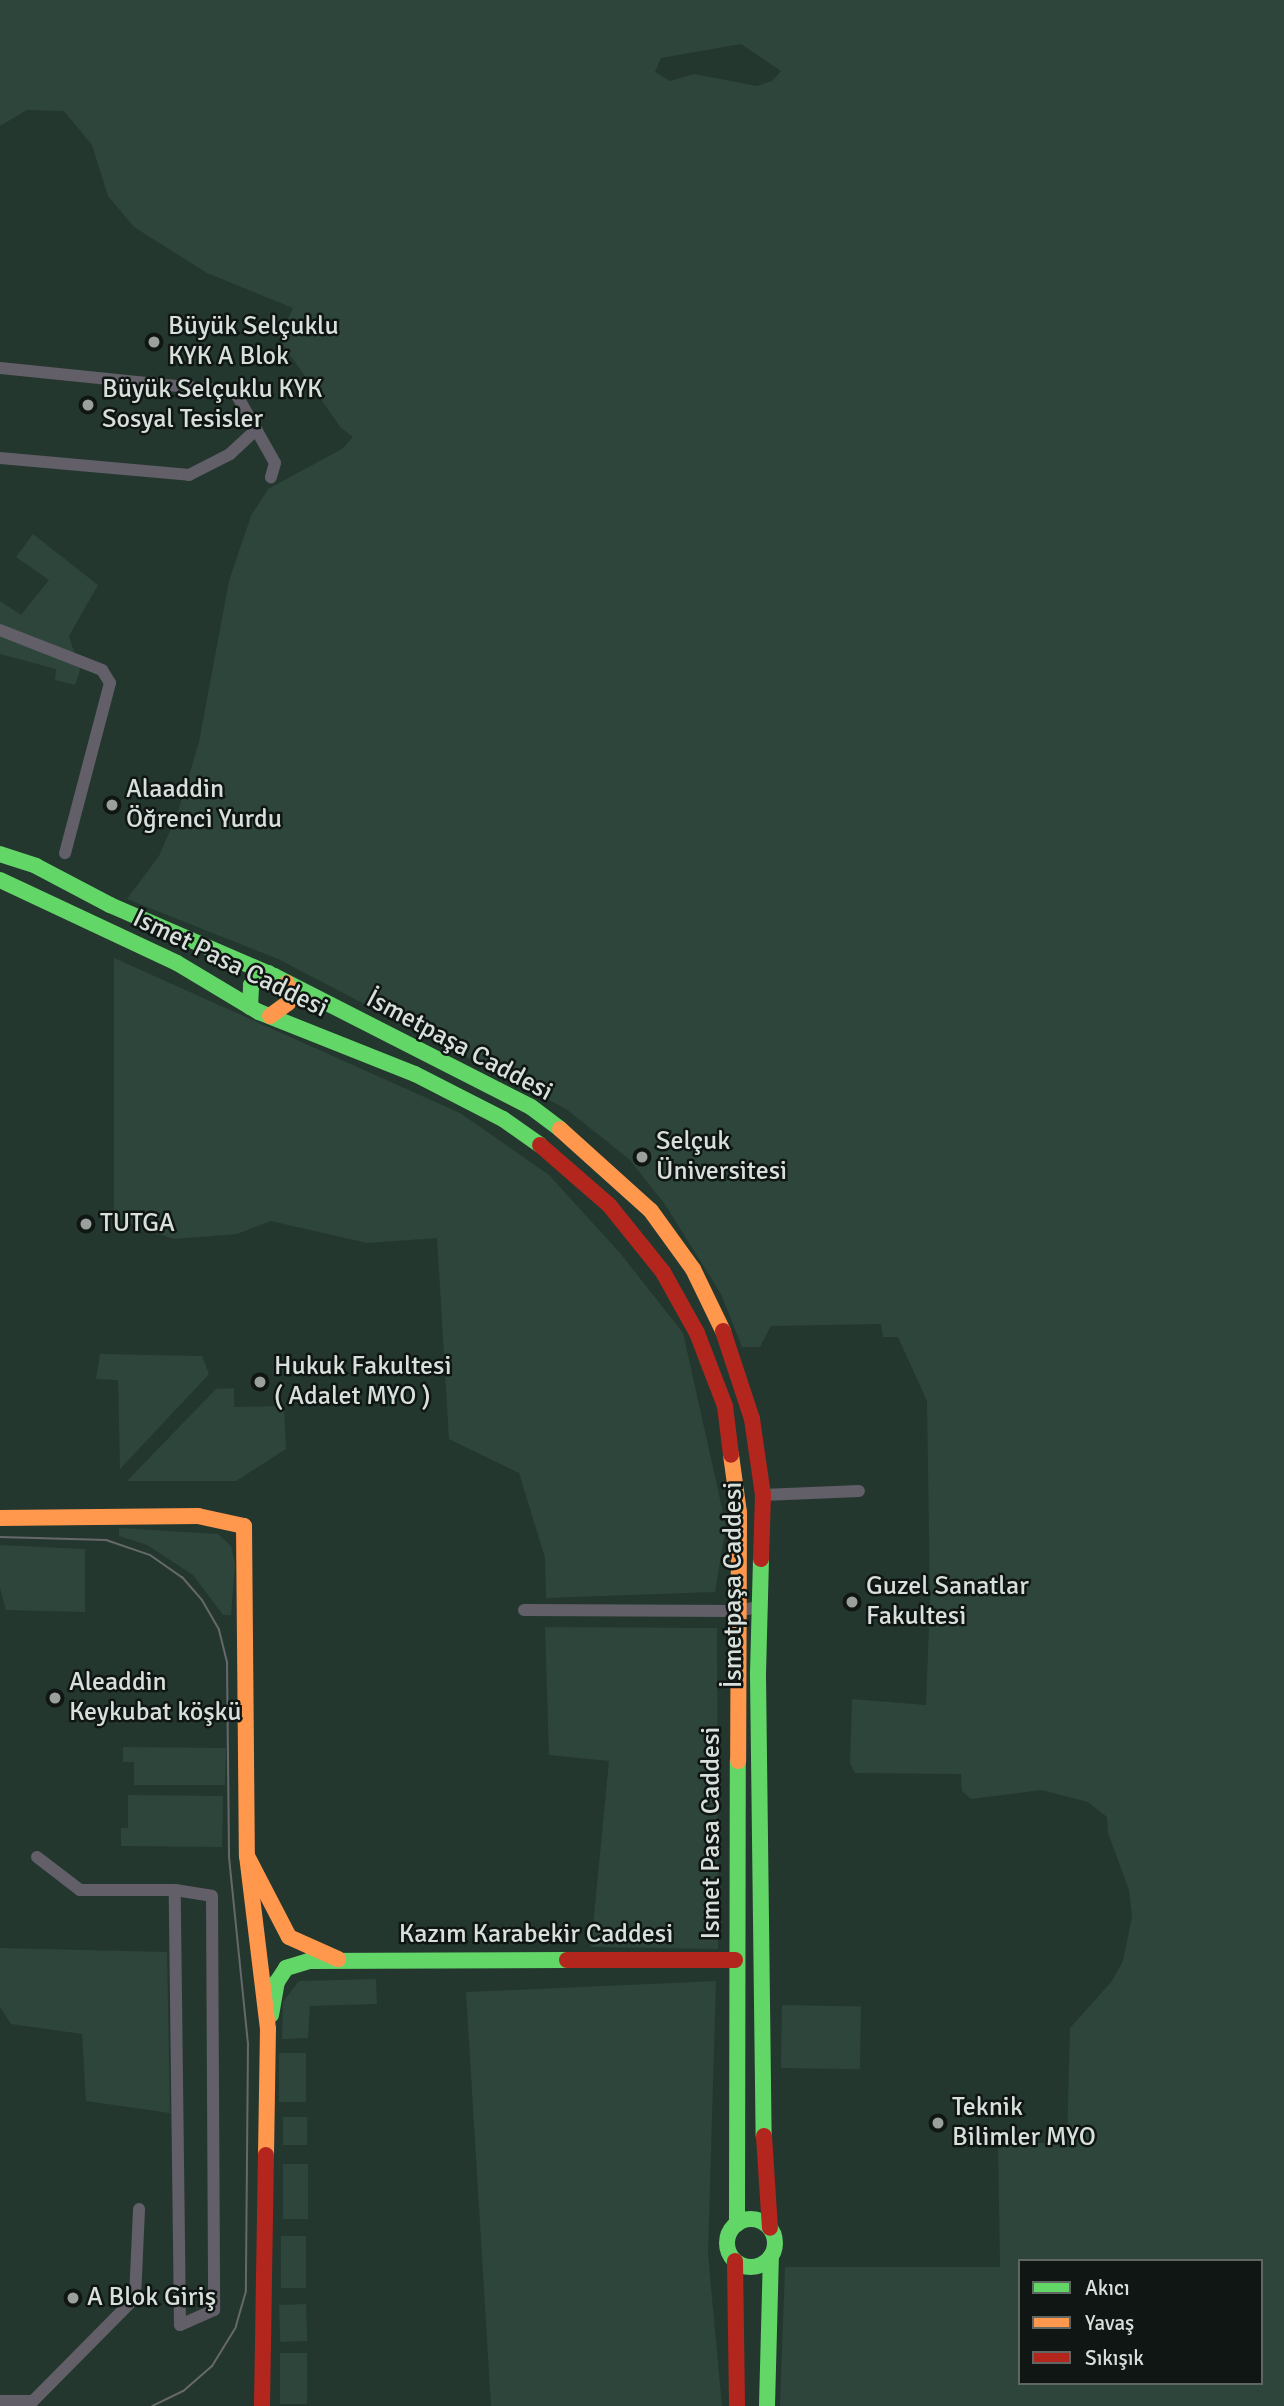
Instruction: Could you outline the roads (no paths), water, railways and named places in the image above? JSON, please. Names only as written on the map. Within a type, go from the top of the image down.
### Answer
[{"type":"main road","name":"İsmetpaşa Caddesi","points":[[0,854],[48,872],[110,905],[287,983],[531,1107],[593,1154],[650,1211],[692,1269],[728,1342],[752,1419],[763,1495],[761,1606],[764,2152],[770,2228]]},
{"type":"main road","name":"Ismet Pasa Caddesi","points":[[0,880],[177,963],[250,1007],[415,1074],[503,1119],[557,1157],[609,1205],[663,1272],[697,1334],[725,1406],[739,1513],[735,1960],[737,2224]]},
{"type":"main road","points":[[250,1007],[251,985],[268,974]]},
{"type":"main road","points":[[270,1016],[288,1003],[287,983]]},
{"type":"main road","points":[[0,1518],[198,1516],[244,1525],[247,1856],[268,2029],[262,2406]]},
{"type":"main road","points":[[247,1856],[295,1954],[278,1982],[268,2029]]},
{"type":"main road","points":[[258,1954],[265,1936],[278,1933],[338,1959]]},
{"type":"main road","points":[[258,1954],[268,1969],[338,1959]]},
{"type":"main road","name":"Kazım Karabekir Caddesi","points":[[338,1959],[735,1960]]},
{"type":"main road","points":[[737,2406],[735,2261],[728,2238],[737,2224],[758,2220],[770,2228],[775,2245],[771,2256],[768,2406]]},
{"type":"main road","points":[[735,2261],[758,2267],[771,2256]]},
{"type":"street","points":[[0,368],[235,392],[275,463],[271,477]]},
{"type":"street","points":[[0,458],[189,475],[230,454],[256,430]]},
{"type":"street","points":[[0,630],[102,670],[110,683],[65,853]]},
{"type":"street","points":[[91,924],[110,905]]},
{"type":"street","points":[[763,1495],[859,1491]]},
{"type":"street","points":[[524,1611],[738,1611],[761,1606]]},
{"type":"street","points":[[37,1857],[80,1890],[175,1890],[212,1896],[215,1951],[214,2310],[180,2325],[175,1890]]},
{"type":"street","points":[[0,2401],[33,2401],[135,2298],[139,2209]]},
{"type":"tram line","points":[[0,1537],[106,1540],[150,1555],[182,1577],[202,1600],[219,1630],[227,1663],[229,1857],[248,2043],[246,2291],[236,2327],[212,2366],[183,2391],[152,2406]]},
{"type":"place","name":"Büyük Selçuklu KYK A Blok","points":[[154,342]]},
{"type":"place","name":"Büyük Selçuklu KYK Sosyal Tesisler","points":[[88,405]]},
{"type":"place","name":"Alaaddin Öğrenci Yurdu","points":[[112,805]]},
{"type":"place","name":"Selçuk Üniversitesi","points":[[642,1157]]},
{"type":"place","name":"TUTGA","points":[[86,1224]]},
{"type":"place","name":"Hukuk Fakultesi ( Adalet MYO )","points":[[260,1382]]},
{"type":"place","name":"Guzel Sanatlar Fakultesi","points":[[852,1602]]},
{"type":"place","name":"Aleaddin Keykubat köşkü","points":[[55,1698]]},
{"type":"place","name":"Teknik Bilimler MYO","points":[[938,2123]]},
{"type":"place","name":"A Blok Giriş","points":[[73,2298]]}]
